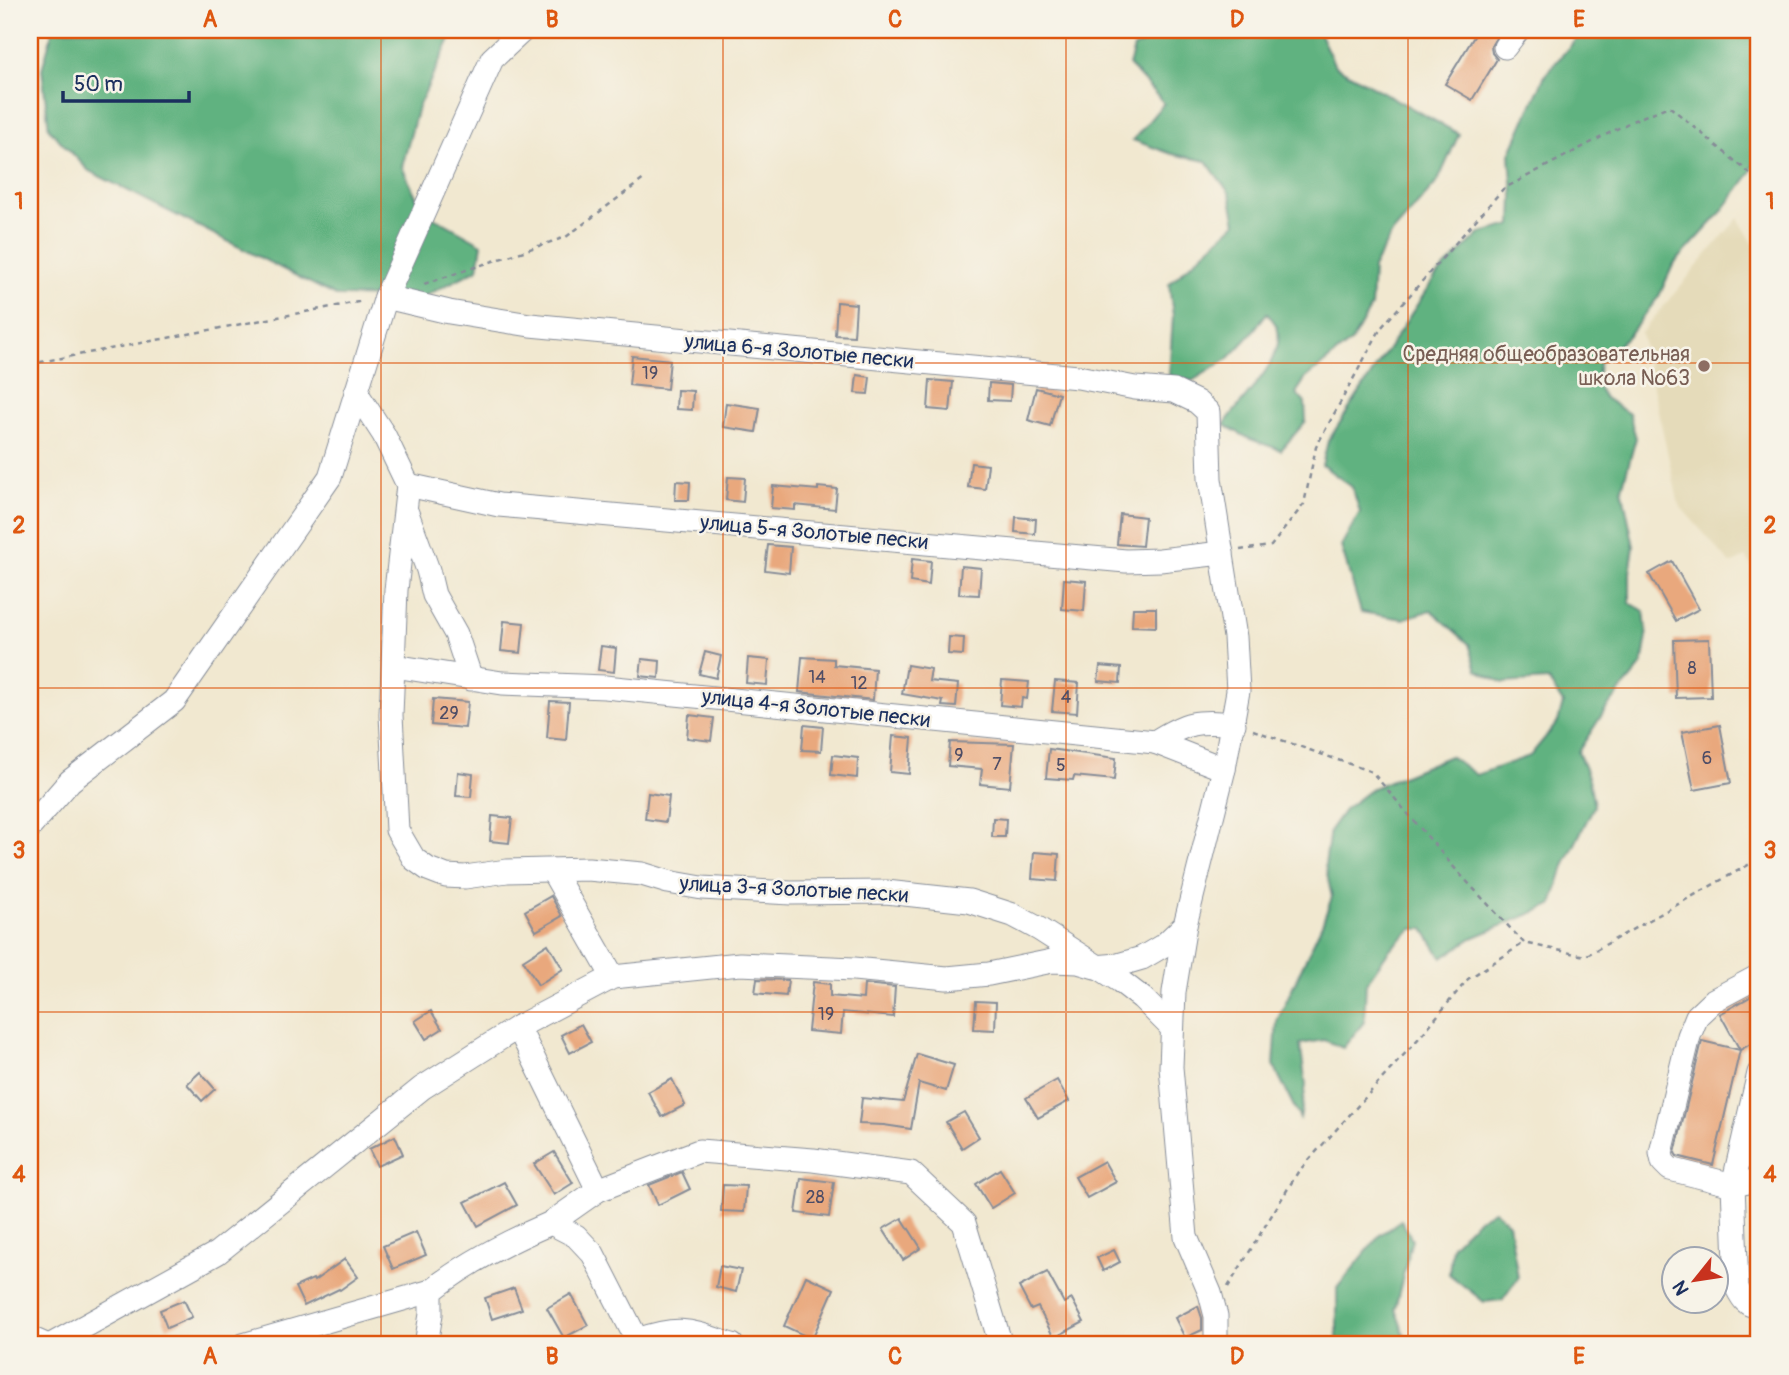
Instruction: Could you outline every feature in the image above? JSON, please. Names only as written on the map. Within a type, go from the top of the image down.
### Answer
[{"type":"street","points":[[30,827],[70,781],[174,701],[330,477],[386,297],[492,60],[523,30]]},
{"type":"street","name":"улица 6-я Золотые пески","points":[[386,297],[469,316],[563,330],[1078,377],[1174,391],[1197,402],[1208,412],[1210,479],[1222,553]]},
{"type":"street","points":[[356,392],[384,435],[407,496],[434,595],[456,634],[471,678]]},
{"type":"street","name":"улица 5-я Золотые пески","points":[[407,496],[1126,561],[1222,553]]},
{"type":"street","name":"улица 3-я Золотые пески","points":[[407,496],[397,580],[391,715],[397,830],[414,859],[428,869],[446,876],[588,869],[642,874],[702,888],[886,892],[969,901],[1013,915],[1142,998],[1171,1027]]},
{"type":"street","points":[[1210,1341],[1214,1309],[1186,1237],[1171,1067],[1171,1027],[1177,967],[1185,925],[1224,769],[1238,691],[1238,664],[1222,553]]},
{"type":"street","name":"улица 4-я Золотые пески","points":[[394,666],[502,684],[605,687],[1155,742],[1224,769]]},
{"type":"street","points":[[1155,742],[1179,727],[1196,723],[1234,724]]},
{"type":"street","points":[[552,870],[613,977]]},
{"type":"street","points":[[30,1338],[48,1345],[217,1253],[422,1087],[518,1027],[613,977],[740,964],[854,969],[947,978],[989,974],[1052,961],[1078,962],[1095,967],[1118,965],[1142,958],[1164,945],[1185,925]]},
{"type":"street","points":[[1759,976],[1714,1000],[1697,1016],[1689,1036],[1661,1153],[1663,1162],[1670,1169],[1733,1185],[1759,1180]]},
{"type":"street","points":[[518,1027],[598,1190]]},
{"type":"street","points":[[1759,1073],[1733,1185],[1737,1288],[1744,1301],[1759,1306]]},
{"type":"street","points":[[243,1345],[431,1291],[446,1279],[510,1241],[551,1223],[598,1190],[699,1151],[813,1160],[911,1173],[964,1223],[1001,1345]]},
{"type":"street","points":[[551,1223],[576,1236],[593,1254],[636,1343],[660,1332],[685,1330],[733,1345]]},
{"type":"street","points":[[426,1345],[431,1314],[431,1291]]},
{"type":"path","points":[[1222,553],[1271,545],[1304,504],[1316,447],[1381,328],[1503,189],[1632,121],[1669,106],[1759,181]]},
{"type":"path","points":[[425,284],[566,237],[645,178]]},
{"type":"path","points":[[30,364],[386,297]]},
{"type":"path","points":[[1234,724],[1372,772],[1458,872],[1524,943],[1585,956],[1759,859]]},
{"type":"path","points":[[1214,1309],[1298,1172],[1419,1038],[1468,979],[1524,943]]},
{"type":"shaded area","name":"Средняя общеобразовательная школа №63","points":[[1738,218],[1759,253],[1759,576],[1746,557],[1731,564],[1679,505],[1641,333]]},
{"type":"green space","points":[[53,30],[459,30],[451,37],[418,107],[402,167],[423,211],[482,244],[478,269],[423,297],[336,296],[89,171],[49,129],[42,69]]},
{"type":"green space","points":[[1163,30],[1318,30],[1335,66],[1459,134],[1438,181],[1390,236],[1373,268],[1371,307],[1352,341],[1306,378],[1296,393],[1305,403],[1306,421],[1281,450],[1250,439],[1224,425],[1261,378],[1276,352],[1279,339],[1277,327],[1267,313],[1228,359],[1192,381],[1169,376],[1173,316],[1169,284],[1236,223],[1230,194],[1206,161],[1172,154],[1133,140],[1164,103],[1129,65],[1134,48],[1159,36]]},
{"type":"green space","points":[[1584,30],[1759,30],[1759,148],[1750,174],[1718,216],[1673,265],[1659,296],[1629,335],[1599,363],[1596,384],[1605,398],[1629,414],[1636,438],[1622,488],[1634,547],[1630,572],[1630,603],[1644,611],[1647,636],[1642,665],[1605,710],[1578,752],[1589,779],[1594,806],[1564,866],[1552,905],[1472,938],[1442,958],[1424,929],[1412,929],[1390,949],[1366,983],[1364,1022],[1343,1048],[1324,1040],[1300,1044],[1306,1085],[1300,1119],[1274,1066],[1277,1021],[1332,897],[1325,865],[1330,830],[1345,809],[1373,788],[1450,756],[1476,775],[1530,756],[1558,722],[1563,703],[1548,680],[1503,683],[1477,670],[1469,644],[1431,610],[1403,619],[1361,612],[1341,546],[1360,512],[1352,487],[1322,465],[1328,441],[1436,276],[1481,233],[1512,225],[1510,154],[1545,75]]},
{"type":"green space","points":[[1494,1210],[1509,1223],[1518,1278],[1502,1300],[1484,1302],[1449,1274],[1452,1245],[1477,1220]]},
{"type":"green space","points":[[1401,1220],[1412,1239],[1395,1309],[1405,1336],[1419,1345],[1337,1345],[1337,1288],[1380,1235]]},
{"type":"building","points":[[1478,30],[1501,30],[1491,46],[1497,59],[1472,100],[1445,84]]},
{"type":"building","points":[[837,302],[856,304],[854,336],[835,335]]},
{"type":"building","points":[[632,356],[670,360],[667,389],[629,385]]},
{"type":"building","points":[[857,375],[870,377],[868,394],[855,393]]},
{"type":"building","points":[[930,380],[953,382],[950,411],[928,409]]},
{"type":"building","points":[[989,383],[1011,385],[1010,401],[988,400]]},
{"type":"building","points":[[1036,388],[1059,394],[1050,426],[1028,420]]},
{"type":"building","points":[[677,390],[693,391],[692,410],[676,409]]},
{"type":"building","points":[[726,403],[760,408],[756,432],[723,427]]},
{"type":"building","points":[[971,463],[988,465],[985,489],[968,487]]},
{"type":"building","points":[[728,477],[745,478],[743,502],[726,500]]},
{"type":"building","points":[[676,481],[690,482],[689,500],[675,500]]},
{"type":"building","points":[[773,486],[837,489],[835,509],[795,505],[795,510],[771,508]]},
{"type":"building","points":[[1120,514],[1145,517],[1142,546],[1117,544]]},
{"type":"building","points":[[1016,517],[1036,519],[1035,534],[1015,532]]},
{"type":"building","points":[[768,545],[791,547],[789,573],[765,570]]},
{"type":"building","points":[[912,559],[931,561],[929,585],[910,582]]},
{"type":"building","points":[[1672,561],[1699,609],[1676,621],[1649,574]]},
{"type":"building","points":[[961,566],[981,568],[979,595],[959,594]]},
{"type":"building","points":[[1064,579],[1086,581],[1084,611],[1062,609]]},
{"type":"building","points":[[1133,608],[1156,608],[1156,627],[1132,626]]},
{"type":"building","points":[[504,621],[524,623],[521,653],[501,651]]},
{"type":"building","points":[[949,637],[964,638],[963,655],[948,654]]},
{"type":"building","points":[[1709,639],[1711,697],[1676,698],[1674,640]]},
{"type":"building","points":[[601,646],[616,648],[614,672],[598,670]]},
{"type":"building","points":[[705,652],[721,656],[716,678],[699,674]]},
{"type":"building","points":[[802,657],[834,659],[834,665],[875,669],[873,700],[799,692]]},
{"type":"building","points":[[748,658],[769,660],[767,685],[746,683]]},
{"type":"building","points":[[642,659],[660,661],[659,678],[640,676]]},
{"type":"building","points":[[907,665],[931,669],[929,681],[958,684],[956,707],[942,706],[943,701],[902,694]]},
{"type":"building","points":[[1100,666],[1121,668],[1120,683],[1098,681]]},
{"type":"building","points":[[1002,680],[1029,682],[1027,699],[1022,698],[1021,707],[1000,705]]},
{"type":"building","points":[[1055,681],[1079,683],[1077,713],[1052,711]]},
{"type":"building","points":[[433,699],[468,702],[465,728],[431,725]]},
{"type":"building","points":[[550,701],[569,702],[566,740],[547,738]]},
{"type":"building","points":[[689,715],[714,718],[711,741],[687,738]]},
{"type":"building","points":[[804,725],[823,727],[821,751],[802,750]]},
{"type":"building","points":[[1720,725],[1731,783],[1694,790],[1682,732]]},
{"type":"building","points":[[893,736],[912,738],[909,774],[890,772]]},
{"type":"building","points":[[950,742],[1014,744],[1010,787],[980,784],[982,769],[948,766]]},
{"type":"building","points":[[1049,749],[1116,758],[1114,780],[1074,776],[1073,780],[1046,778]]},
{"type":"building","points":[[833,755],[858,758],[857,778],[831,775]]},
{"type":"building","points":[[458,772],[473,774],[471,797],[456,796]]},
{"type":"building","points":[[648,793],[669,796],[666,822],[645,819]]},
{"type":"building","points":[[492,816],[512,818],[509,843],[490,841]]},
{"type":"building","points":[[993,818],[1006,819],[1005,837],[992,837]]},
{"type":"building","points":[[1034,852],[1059,854],[1057,881],[1032,879]]},
{"type":"building","points":[[551,896],[562,916],[536,931],[525,911]]},
{"type":"building","points":[[548,944],[563,969],[538,985],[523,960]]},
{"type":"building","points":[[757,979],[788,980],[786,996],[755,993]]},
{"type":"building","points":[[813,982],[830,984],[830,996],[863,999],[864,984],[895,987],[893,1017],[843,1012],[841,1034],[808,1031]]},
{"type":"building","points":[[1759,992],[1759,1039],[1740,1050],[1720,1014]]},
{"type":"building","points":[[976,1001],[996,1002],[995,1030],[974,1029]]},
{"type":"building","points":[[431,1011],[442,1029],[426,1039],[415,1021]]},
{"type":"building","points":[[581,1024],[591,1042],[570,1053],[561,1035]]},
{"type":"building","points":[[1702,1041],[1740,1050],[1713,1165],[1677,1156],[1675,1153]]},
{"type":"building","points":[[917,1054],[954,1065],[946,1091],[919,1083],[911,1129],[859,1124],[862,1098],[903,1102]]},
{"type":"building","points":[[200,1072],[215,1089],[202,1101],[187,1084]]},
{"type":"building","points":[[672,1079],[685,1105],[662,1117],[648,1092]]},
{"type":"building","points":[[1057,1080],[1069,1101],[1038,1118],[1026,1098]]},
{"type":"building","points":[[964,1112],[979,1137],[962,1148],[946,1122]]},
{"type":"building","points":[[395,1136],[403,1154],[377,1166],[369,1149]]},
{"type":"building","points":[[554,1152],[573,1183],[554,1195],[534,1164]]},
{"type":"building","points":[[1104,1161],[1116,1182],[1087,1198],[1075,1177]]},
{"type":"building","points":[[1000,1169],[1015,1193],[991,1208],[976,1184]]},
{"type":"building","points":[[682,1172],[690,1189],[658,1205],[649,1185]]},
{"type":"building","points":[[801,1178],[834,1182],[829,1217],[796,1213]]},
{"type":"building","points":[[504,1182],[517,1205],[478,1226],[465,1202]]},
{"type":"building","points":[[723,1185],[746,1186],[744,1212],[721,1211]]},
{"type":"building","points":[[902,1218],[921,1248],[903,1260],[883,1229]]},
{"type":"building","points":[[416,1232],[426,1255],[393,1269],[383,1246]]},
{"type":"building","points":[[1114,1250],[1120,1262],[1103,1271],[1097,1258]]},
{"type":"building","points":[[345,1259],[358,1277],[340,1290],[304,1306],[295,1287],[313,1279],[314,1281]]},
{"type":"building","points":[[720,1266],[741,1270],[736,1292],[716,1287]]},
{"type":"building","points":[[1047,1272],[1064,1303],[1072,1299],[1084,1322],[1054,1338],[1038,1307],[1031,1310],[1019,1287]]},
{"type":"building","points":[[806,1276],[834,1289],[812,1339],[784,1326]]},
{"type":"building","points":[[514,1288],[522,1309],[492,1319],[485,1298]]},
{"type":"building","points":[[571,1294],[588,1325],[564,1338],[547,1308]]},
{"type":"building","points":[[184,1300],[192,1317],[167,1328],[160,1310]]},
{"type":"building","points":[[1198,1306],[1202,1330],[1185,1338],[1175,1318]]},
{"type":"place","name":"Средняя общеобразовательная школа №63","points":[[1704,366]]}]
